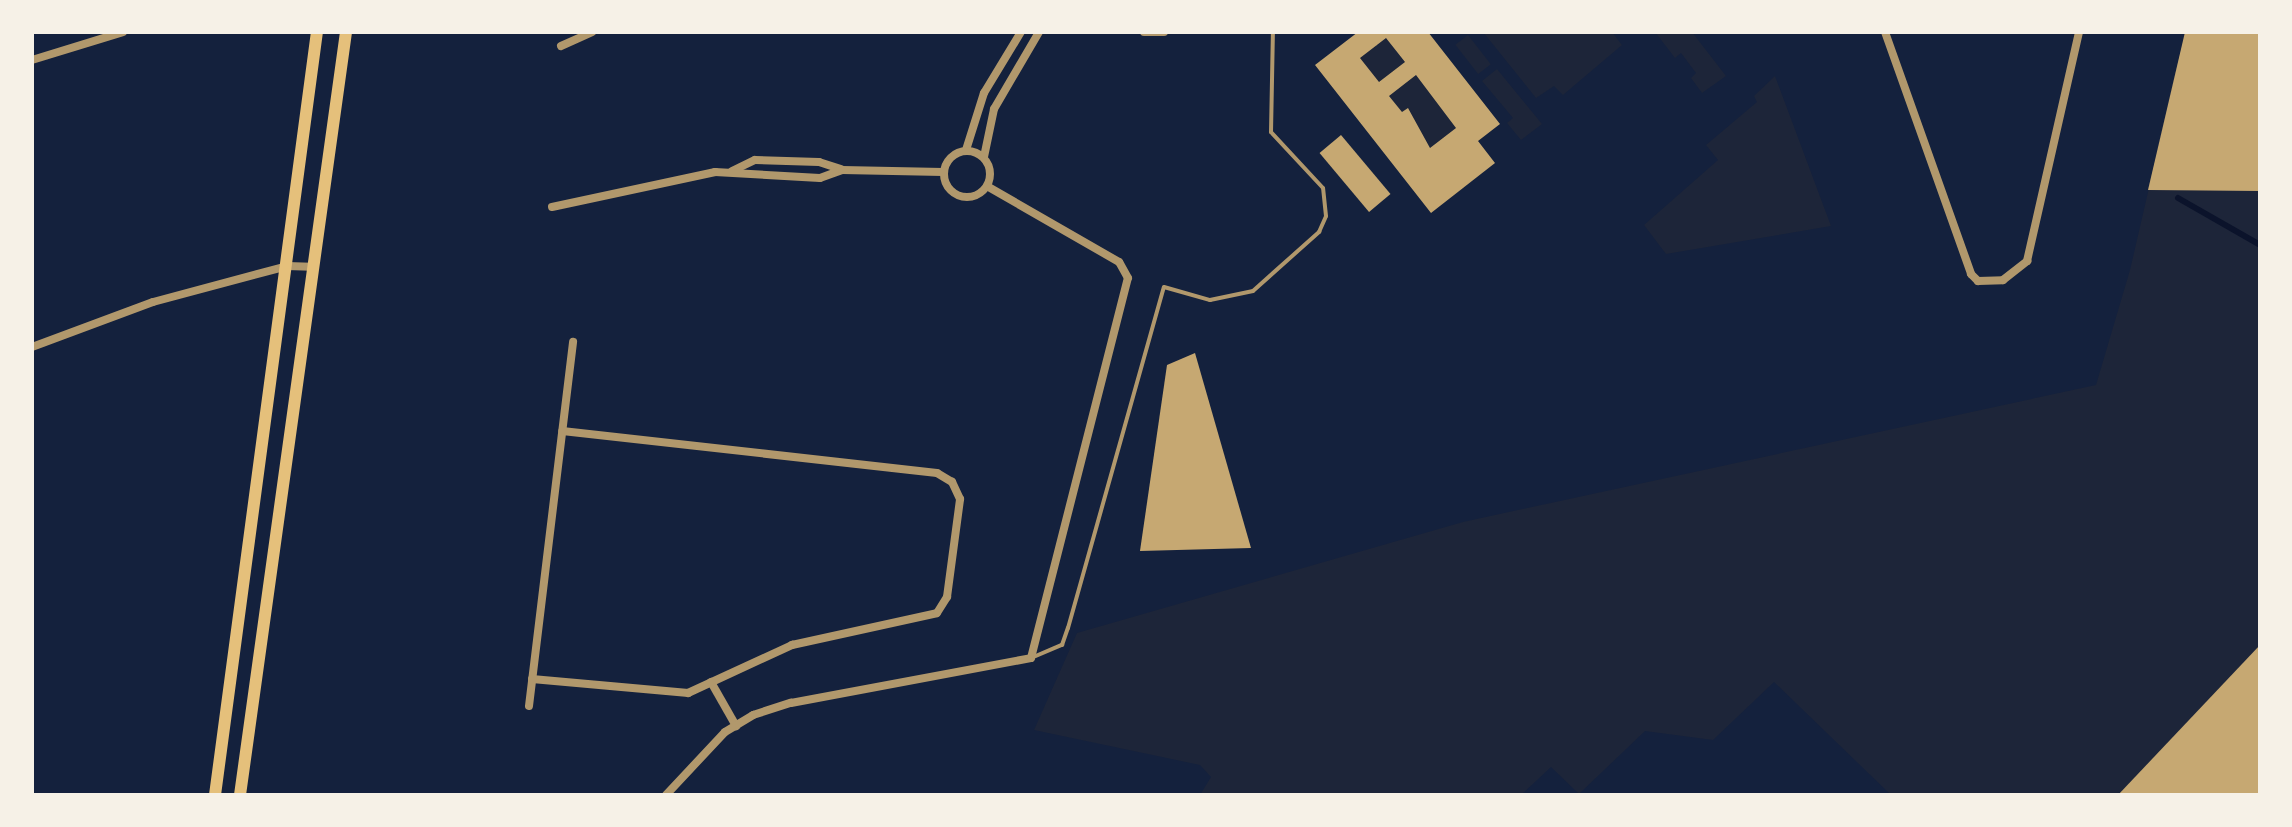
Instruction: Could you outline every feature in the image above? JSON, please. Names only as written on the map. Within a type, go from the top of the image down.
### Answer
[{"type":"main road","points":[[215,795],[317,32]]},
{"type":"main road","points":[[240,795],[346,32]]},
{"type":"street","points":[[32,60],[123,32]]},
{"type":"street","points":[[561,46],[592,32]]},
{"type":"street","points":[[966,150],[984,93],[1021,32]]},
{"type":"street","points":[[984,157],[994,109],[1039,32]]},
{"type":"street","points":[[1144,32],[1164,32]]},
{"type":"street","points":[[1885,32],[1971,274],[1978,281],[2003,280],[2027,261],[2079,32]]},
{"type":"street","points":[[966,150],[984,157],[989,166],[987,186],[971,197],[960,196],[945,183],[943,172],[955,153],[966,150]]},
{"type":"street","points":[[552,207],[732,171],[755,160],[819,162],[842,170],[943,172]]},
{"type":"street","points":[[732,171],[755,178],[820,178],[842,170]]},
{"type":"street","points":[[666,795],[736,726],[791,703],[1031,658],[1128,278],[1119,262],[987,186]]},
{"type":"street","points":[[32,347],[153,302],[287,266],[311,267]]},
{"type":"street","points":[[529,706],[573,342]]},
{"type":"street","points":[[532,679],[688,693],[792,645],[937,613],[947,597],[960,499],[952,482],[937,473],[562,431]]},
{"type":"street","points":[[711,682],[736,726]]},
{"type":"lane","points":[[1031,658],[1062,645],[1164,287],[1210,300],[1253,291],[1319,232],[1326,216],[1323,188],[1271,132],[1273,32]]},
{"type":"shaded area","points":[[1483,32],[1612,32],[1622,45],[1563,95],[1554,86],[1536,98]]},
{"type":"shaded area","points":[[1655,32],[1692,32],[1726,76],[1702,93],[1691,78],[1696,73],[1681,53],[1675,58]]},
{"type":"shaded area","points":[[2185,32],[2260,32],[2260,795],[1891,795],[1774,682],[1713,740],[1645,731],[1579,794],[1551,767],[1521,795],[1200,795],[1211,777],[1200,765],[1034,730],[1077,633],[1463,522],[2096,385],[2130,270]]},
{"type":"shaded area","points":[[1468,35],[1491,64],[1478,74],[1455,45]]},
{"type":"shaded area","points":[[1386,38],[1405,62],[1379,83],[1360,58]]},
{"type":"shaded area","points":[[1497,69],[1542,124],[1521,140],[1507,123],[1513,118],[1482,81]]},
{"type":"shaded area","points":[[1416,75],[1456,128],[1430,148],[1409,109],[1402,112],[1389,96]]},
{"type":"shaded area","points":[[1775,76],[1831,226],[1666,254],[1644,225],[1718,160],[1706,145],[1757,102],[1754,96]]},
{"type":"building","points":[[1358,32],[1428,32],[1500,124],[1478,141],[1495,163],[1431,213],[1315,65]],"holes":[[[1386,38],[1405,62],[1379,82],[1360,58]],[[1416,75],[1456,128],[1430,148],[1408,108],[1402,112],[1389,96]]]},
{"type":"building","points":[[2185,32],[2260,32],[2260,191],[2148,190]]},
{"type":"building","points":[[1341,135],[1390,194],[1369,212],[1320,153]]},
{"type":"building","points":[[1195,353],[1251,548],[1140,551],[1167,365]]},
{"type":"building","points":[[2260,645],[2260,795],[2118,795]]},
{"type":"waterway","points":[[2178,198],[2260,245]]}]
